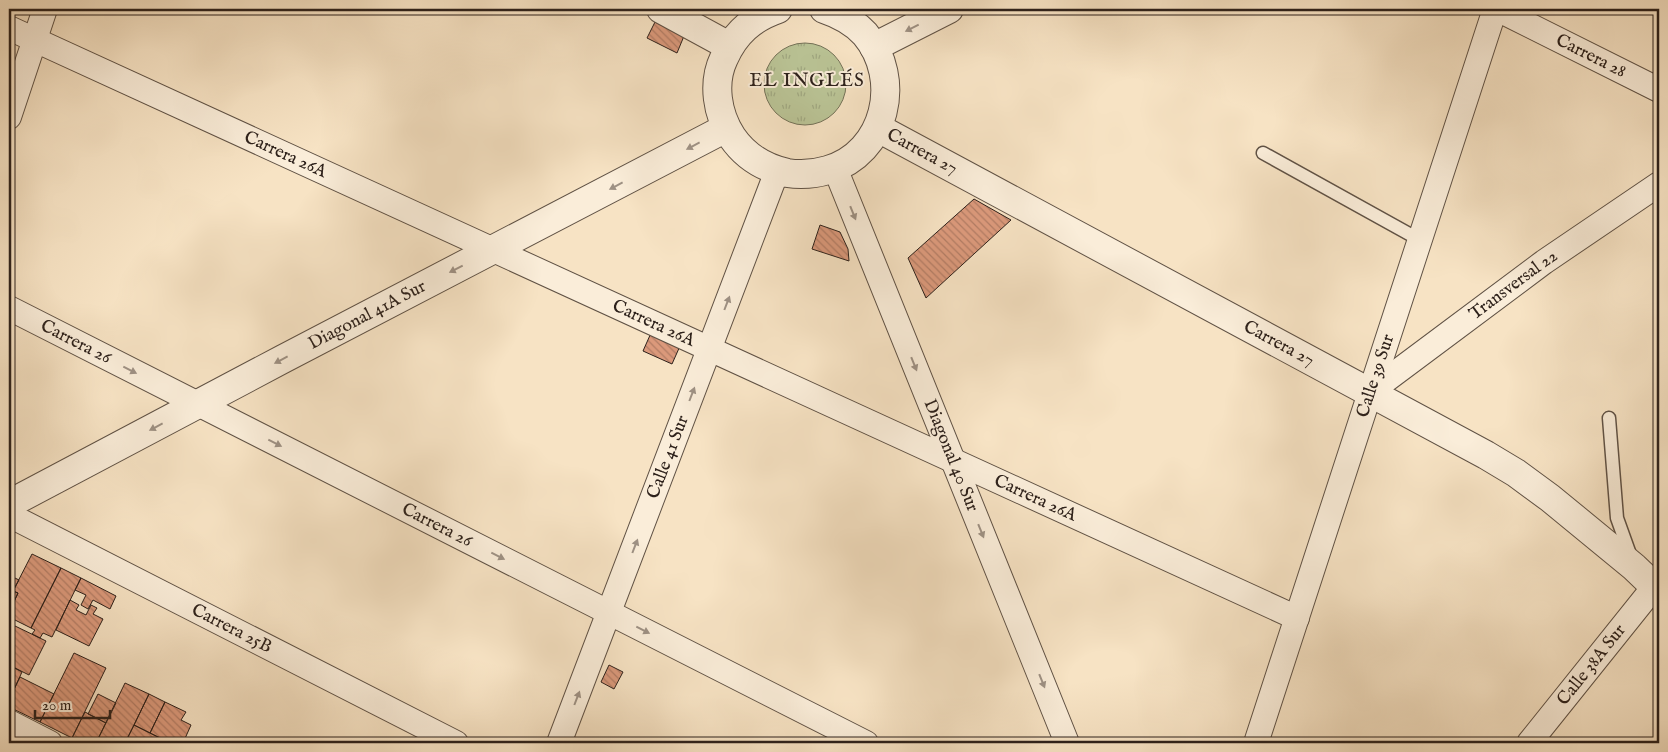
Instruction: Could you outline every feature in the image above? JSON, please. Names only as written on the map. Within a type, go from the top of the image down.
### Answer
[{"type":"street","points":[[9,117],[45,9]]},
{"type":"street","points":[[660,9],[729,46]]},
{"type":"street","points":[[778,9],[750,22],[729,46],[720,65],[717,87],[719,108],[726,128],[739,147],[756,161],[777,171],[803,174],[835,168],[852,158],[867,145],[878,128],[886,101],[885,73],[874,47],[864,33],[834,10]]},
{"type":"street","points":[[874,47],[949,9]]},
{"type":"street","name":"Carrera 28","points":[[1496,9],[1659,90]]},
{"type":"street","name":"Calle 39 Sur","points":[[1256,743],[1496,9]]},
{"type":"street","name":"Carrera 26A","points":[[9,28],[1297,618]]},
{"type":"street","name":"Diagonal 41A Sur","points":[[9,504],[726,128]]},
{"type":"street","name":"Carrera 27","points":[[878,128],[1486,455],[1516,473],[1550,498],[1634,567],[1657,589]]},
{"type":"street","name":"Diagonal 40 Sur","points":[[835,168],[1068,743]]},
{"type":"street","name":"Calle 41 Sur","points":[[559,743],[777,171]]},
{"type":"street","name":"Transversal 22","points":[[1370,392],[1544,262],[1659,184]]},
{"type":"street","name":"Carrera 26","points":[[9,308],[866,743]]},
{"type":"street","name":"Carrera 25B","points":[[9,515],[456,743]]},
{"type":"street","name":"Calle 38A Sur","points":[[1529,743],[1657,589]]},
{"type":"street","points":[[9,722],[50,743]]},
{"type":"lane","points":[[1262,153],[1420,240]]},
{"type":"lane","points":[[1609,418],[1618,518],[1634,567]]},
{"type":"green space","points":[[805,43],[821,46],[834,55],[843,68],[846,84],[843,100],[834,113],[821,122],[805,125],[789,122],[776,113],[767,100],[764,84],[767,68],[776,55],[789,46]]},
{"type":"building","points":[[655,22],[684,36],[677,53],[647,38]]},
{"type":"building","points":[[974,199],[1011,220],[926,298],[908,258]]},
{"type":"building","points":[[820,225],[840,232],[848,249],[849,261],[812,249]]},
{"type":"building","points":[[651,333],[680,346],[672,364],[643,351]]},
{"type":"building","points":[[32,554],[61,568],[31,628],[9,617],[9,605],[12,606],[18,593],[13,591]]},
{"type":"building","points":[[61,568],[81,578],[52,637],[43,633],[40,638],[32,634],[35,630],[31,628]]},
{"type":"building","points":[[9,575],[19,580],[13,591],[18,593],[12,606],[9,605]]},
{"type":"building","points":[[81,578],[116,596],[110,609],[93,600],[88,609],[81,605],[86,595],[75,590]]},
{"type":"building","points":[[70,600],[79,605],[76,610],[86,615],[91,605],[97,608],[93,614],[103,619],[89,646],[56,630]]},
{"type":"building","points":[[13,625],[46,641],[29,675],[9,665],[9,633]]},
{"type":"building","points":[[74,653],[106,668],[72,738],[40,722]]},
{"type":"building","points":[[9,665],[22,672],[9,700]]},
{"type":"building","points":[[609,665],[623,672],[614,689],[601,682]]},
{"type":"building","points":[[20,677],[54,694],[40,722],[9,707],[9,700]]},
{"type":"building","points":[[125,683],[149,694],[125,743],[96,743]]},
{"type":"building","points":[[98,694],[116,703],[106,723],[88,714]]},
{"type":"building","points":[[149,694],[165,702],[150,733],[134,725]]},
{"type":"building","points":[[165,702],[186,712],[181,720],[191,725],[183,743],[160,743],[162,739],[150,733]]},
{"type":"building","points":[[85,712],[106,723],[96,743],[84,743],[72,738]]},
{"type":"building","points":[[134,725],[162,739],[160,743],[125,743]]},
{"type":"district","name":"EL INGLÉS","points":[[807,81]]}]
